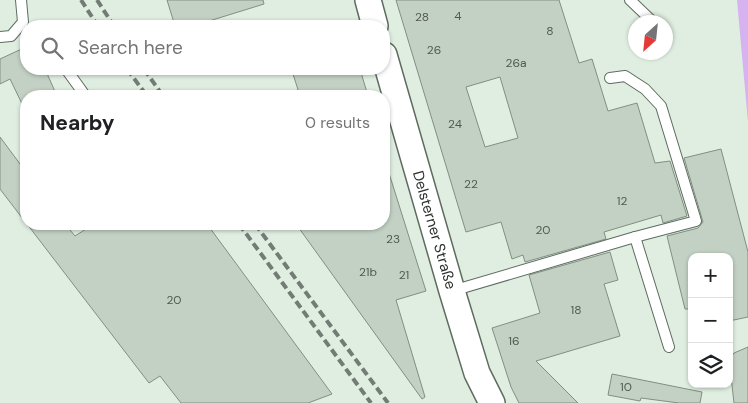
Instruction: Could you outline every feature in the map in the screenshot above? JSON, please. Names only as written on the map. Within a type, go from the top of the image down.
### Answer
[{"type":"street","points":[[368,0],[374,20]]},
{"type":"street","name":"Delsterner Straße","points":[[390,75],[477,373],[492,403]]},
{"type":"lane","points":[[21,0],[24,20]]},
{"type":"lane","points":[[630,0],[645,15]]},
{"type":"lane","points":[[0,37],[11,36],[20,28]]},
{"type":"lane","points":[[70,75],[81,90]]},
{"type":"lane","points":[[452,291],[696,221],[662,106],[645,89],[625,76],[610,78]]},
{"type":"lane","points":[[635,237],[669,347]]},
{"type":"shaded area","points":[[737,0],[748,0],[748,122]]},
{"type":"building","points":[[167,0],[263,0],[264,4],[212,20],[173,20]]},
{"type":"building","points":[[396,0],[559,0],[579,63],[592,59],[608,111],[637,103],[655,163],[670,161],[687,216],[663,223],[661,215],[604,232],[606,239],[525,262],[523,255],[512,259],[501,222],[466,232]],"holes":[[[500,77],[518,138],[485,147],[466,87]]]},
{"type":"building","points":[[20,50],[20,75],[48,75],[54,90],[20,90],[20,100],[10,79],[0,84],[0,59]]},
{"type":"building","points":[[293,75],[362,75],[366,90],[298,90]]},
{"type":"building","points":[[0,137],[20,164],[20,215],[0,189]]},
{"type":"building","points":[[721,149],[748,252],[748,317],[733,320],[733,253],[688,253],[688,309],[685,309],[667,236],[698,228],[703,222],[684,158]]},
{"type":"building","points":[[390,176],[426,291],[396,300],[425,397],[422,399],[300,230],[390,230]]},
{"type":"building","points":[[32,230],[70,230],[75,236],[84,230],[211,230],[332,394],[308,403],[181,403],[160,376],[149,383]]},
{"type":"building","points":[[610,252],[618,280],[604,284],[620,336],[536,361],[578,403],[519,403],[511,387],[492,328],[540,313],[529,275]]},
{"type":"building","points":[[748,347],[748,403],[734,403],[732,388],[734,353]]},
{"type":"building","points":[[612,374],[702,392],[700,403],[679,403],[641,398],[640,401],[608,395]]},
{"type":"railway","points":[[81,0],[94,20]]},
{"type":"railway","points":[[97,0],[110,20]]},
{"type":"railway","points":[[131,75],[143,90]]},
{"type":"railway","points":[[148,75],[159,90]]},
{"type":"railway","points":[[243,230],[371,403]]},
{"type":"railway","points":[[259,230],[388,403]]}]
